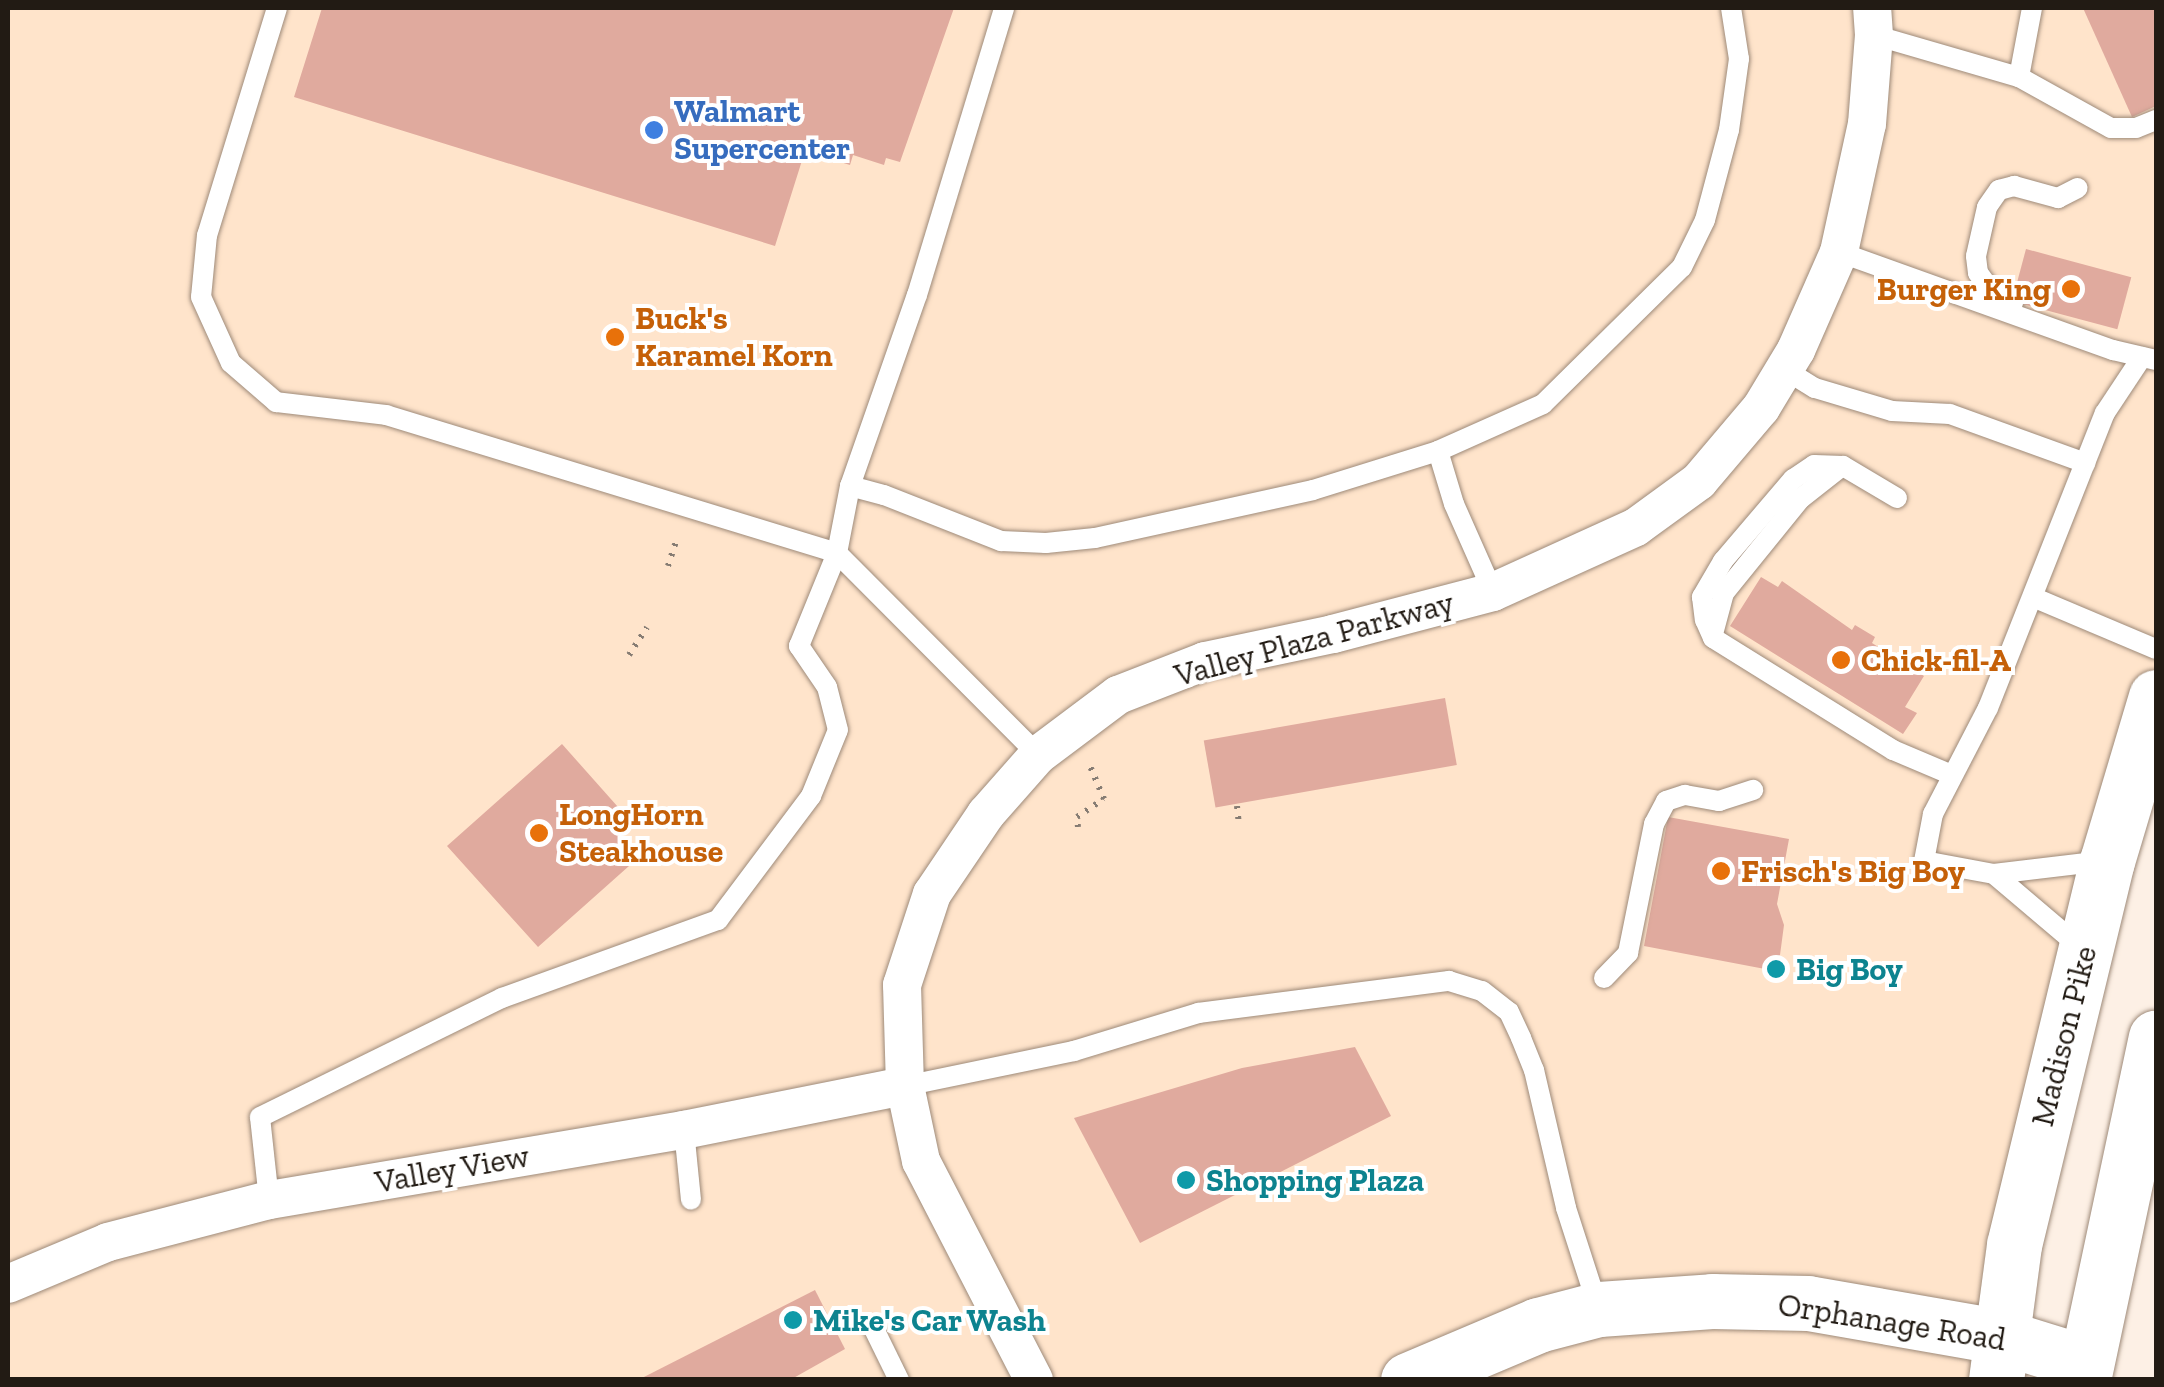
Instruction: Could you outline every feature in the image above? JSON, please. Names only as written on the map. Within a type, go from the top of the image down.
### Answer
[{"type":"main road","name":"Madison Pike","points":[[1999,1358],[2014,1244],[2107,861],[2156,697]]},
{"type":"main road","points":[[2094,1374],[2156,1038]]},
{"type":"main road","name":"Orphanage Road","points":[[1435,1373],[1538,1325],[1599,1309],[1712,1301],[1808,1303],[1999,1358],[2094,1374]]},
{"type":"street","name":"Valley Plaza Parkway","points":[[1034,1380],[920,1161],[905,1086],[902,986],[932,894],[986,814],[1038,755],[1118,696],[1205,661],[1332,634],[1493,592],[1636,527],[1698,481],[1761,408],[1784,369],[1839,252],[1867,124],[1873,21]]},
{"type":"street","name":"Valley View","points":[[8,1284],[108,1242],[269,1200],[684,1130],[905,1086]]},
{"type":"lane","points":[[278,8],[206,235],[201,297],[231,363],[276,402],[386,415],[837,553],[1038,755]]},
{"type":"lane","points":[[269,1200],[260,1117],[502,998],[718,920],[811,796],[838,730],[826,687],[799,646],[837,553],[850,486],[918,295],[1004,8]]},
{"type":"lane","points":[[850,486],[884,494],[1002,540],[1046,543],[1094,538],[1296,494],[1438,452],[1543,404],[1682,268],[1706,220],[1729,130],[1738,59],[1732,8]]},
{"type":"lane","points":[[2019,77],[2032,8]]},
{"type":"lane","points":[[1873,21],[2019,77],[2110,128],[2136,128],[2156,120]]},
{"type":"lane","points":[[2078,188],[2058,198],[2014,186],[1999,190],[1987,207],[1976,256],[1978,273],[1992,292],[2072,323],[2082,338]]},
{"type":"lane","points":[[1839,252],[2149,359],[2105,413],[2035,598],[1988,708],[1934,814],[1924,862],[1994,874],[2107,861]]},
{"type":"lane","points":[[1784,369],[1815,388],[1892,411],[1950,414],[2085,463]]},
{"type":"lane","points":[[1438,452],[1454,504],[1493,592]]},
{"type":"lane","points":[[1897,498],[1842,466],[1814,465],[1793,479],[1723,561],[1702,597],[1704,620],[1713,638],[1893,750],[1952,775]]},
{"type":"lane","points":[[2035,598],[2156,649]]},
{"type":"lane","points":[[1604,978],[1628,954],[1654,824],[1666,801],[1686,795],[1720,801],[1753,790]]},
{"type":"lane","points":[[1994,874],[2085,951]]},
{"type":"lane","points":[[905,1086],[1074,1051],[1198,1013],[1417,983],[1449,981],[1482,991],[1509,1012],[1534,1070],[1566,1208],[1599,1309]]},
{"type":"lane","points":[[684,1130],[691,1200]]},
{"type":"lane","points":[[873,1327],[900,1380]]},
{"type":"path","points":[[668,566],[676,540]]},
{"type":"path","points":[[628,655],[647,627]]},
{"type":"path","points":[[1078,827],[1077,817],[1104,799],[1089,764]]},
{"type":"path","points":[[1237,806],[1240,824]]},
{"type":"shaded area","points":[[8,8],[2156,8],[2156,697],[1996,1379],[8,1380]]},
{"type":"building","name":"Walmart Supercenter","points":[[322,8],[954,8],[900,162],[886,158],[884,165],[853,155],[850,165],[805,151],[775,246],[294,97]]},
{"type":"building","points":[[2083,8],[2156,8],[2156,106],[2132,117]]},
{"type":"building","name":"Burger King","points":[[2026,249],[2131,277],[2117,329],[2012,301]]},
{"type":"building","name":"Chick-fil-A","points":[[1761,577],[1778,587],[1782,581],[1852,630],[1855,625],[1875,637],[1872,643],[1924,676],[1905,707],[1917,713],[1903,734],[1730,626]]},
{"type":"building","points":[[1445,698],[1457,765],[1216,808],[1204,741]]},
{"type":"building","name":"LongHorn Steakhouse","points":[[562,744],[618,807],[604,819],[638,858],[538,947],[447,846]]},
{"type":"building","name":"Frisch's Big Boy","points":[[1668,817],[1789,839],[1777,904],[1784,925],[1780,955],[1765,969],[1644,946]]},
{"type":"building","name":"Shopping Plaza","points":[[1355,1047],[1391,1116],[1140,1243],[1074,1118],[1242,1068]]},
{"type":"building","name":"Mike's Car Wash","points":[[815,1290],[845,1349],[790,1380],[638,1380]]},
{"type":"place","name":"Walmart Supercenter","points":[[654,130]]},
{"type":"place","name":"Burger King","points":[[2071,289]]},
{"type":"place","name":"Buck's Karamel Korn","points":[[615,337]]},
{"type":"place","name":"Chick-fil-A","points":[[1841,660]]},
{"type":"place","name":"LongHorn Steakhouse","points":[[539,833]]},
{"type":"place","name":"Frisch's Big Boy","points":[[1721,871]]},
{"type":"place","name":"Big Boy","points":[[1776,969]]},
{"type":"place","name":"Shopping Plaza","points":[[1186,1180]]},
{"type":"place","name":"Mike's Car Wash","points":[[793,1320]]}]
